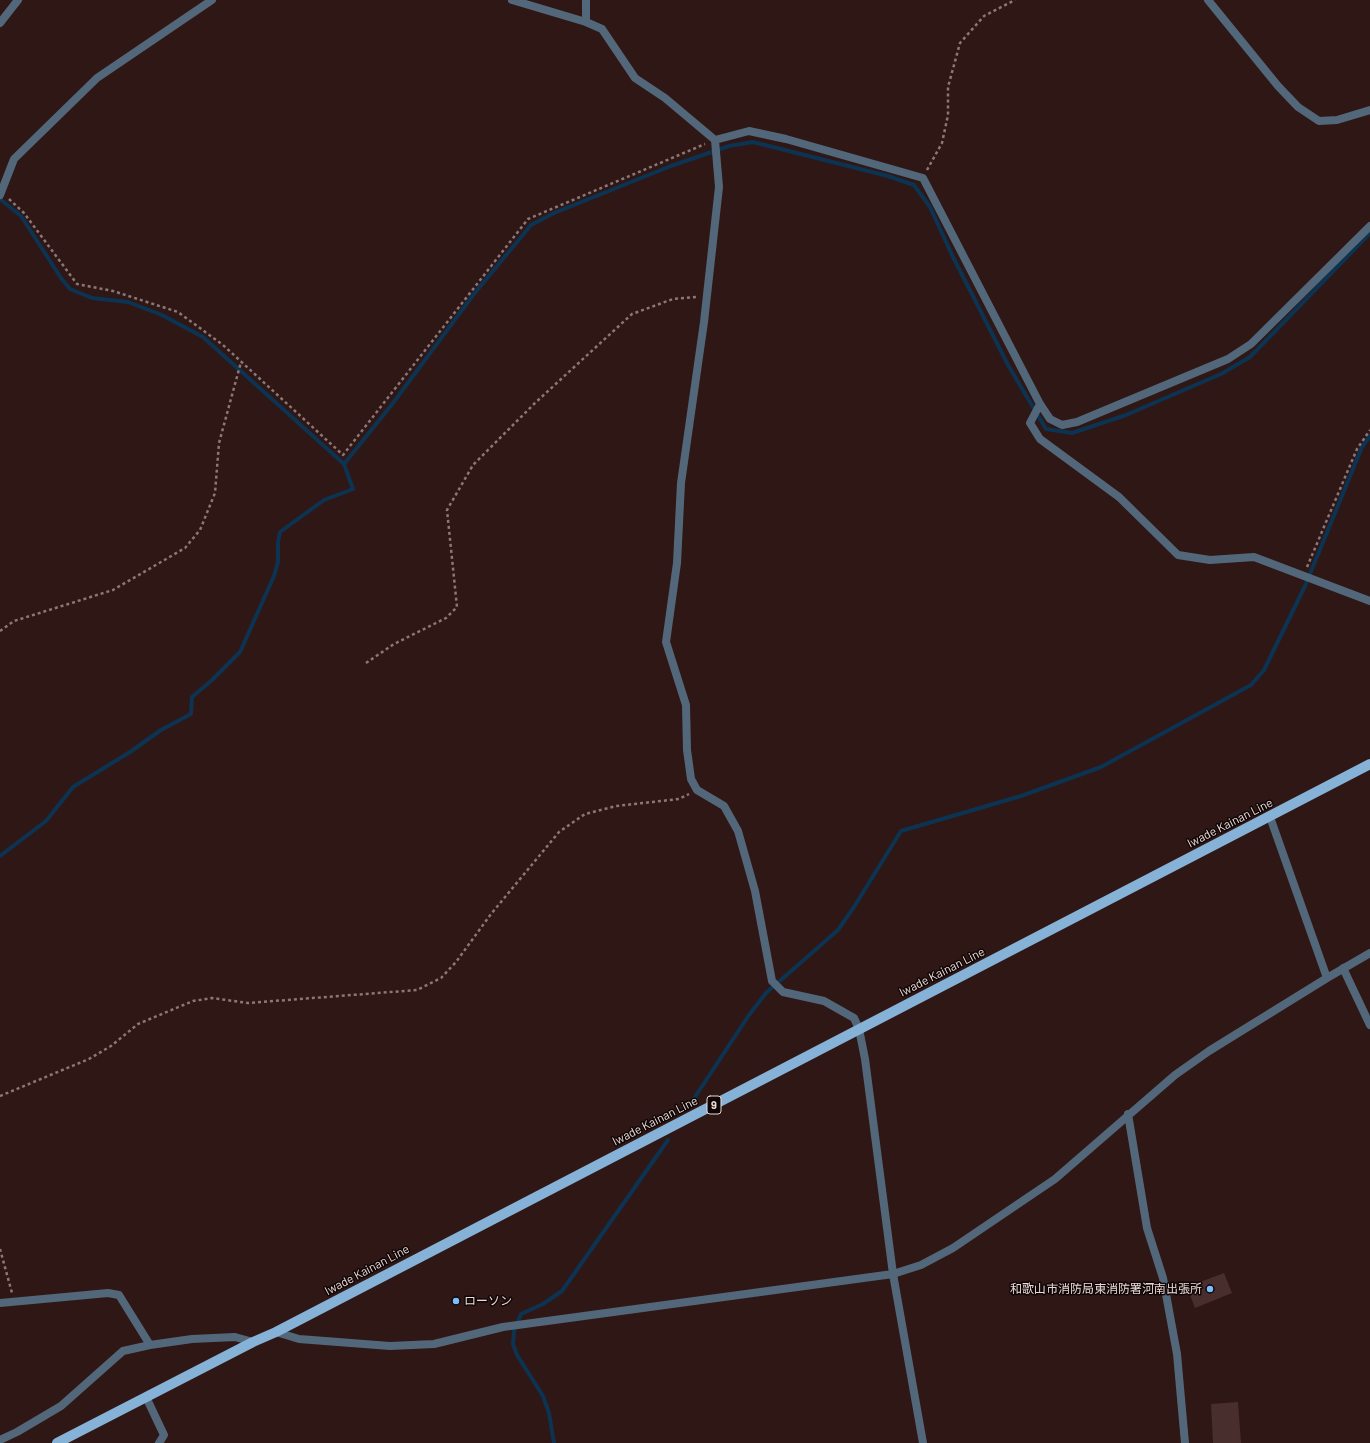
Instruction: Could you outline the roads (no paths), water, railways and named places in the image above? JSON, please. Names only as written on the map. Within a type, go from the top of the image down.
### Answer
[{"type":"main road","name":"Iwade Kainan Line","points":[[57,1443],[276,1332],[1370,764]]},
{"type":"street","points":[[0,23],[18,0]]},
{"type":"street","points":[[1,194],[14,159],[97,78],[212,0]]},
{"type":"street","points":[[512,0],[586,22],[602,29],[635,78],[665,98],[715,140],[719,187],[707,297],[681,483],[677,563],[666,642],[686,705],[687,750],[691,779],[697,790],[724,806],[738,831],[755,891],[772,981],[783,992],[824,1001],[854,1018],[859,1029],[865,1059],[893,1274],[923,1443]]},
{"type":"street","points":[[586,0],[586,22]]},
{"type":"street","points":[[1208,0],[1278,86],[1298,107],[1319,121],[1337,120],[1370,110]]},
{"type":"street","points":[[715,140],[749,131],[786,139],[923,178],[1040,404],[1050,419],[1062,425],[1077,422],[1228,359],[1251,344],[1370,226]]},
{"type":"street","points":[[1040,404],[1030,423],[1040,440],[1119,497],[1178,555],[1210,560],[1254,557],[1304,574],[1370,601]]},
{"type":"street","points":[[1270,817],[1327,978]]},
{"type":"street","points":[[276,1332],[299,1339],[360,1344],[390,1346],[434,1344],[503,1327],[893,1274],[921,1265],[953,1248],[988,1226],[1055,1179],[1175,1074],[1209,1051],[1343,968],[1370,953]]},
{"type":"street","points":[[1343,968],[1370,1025]]},
{"type":"street","points":[[1128,1114],[1147,1228],[1162,1278],[1177,1354],[1185,1443]]},
{"type":"street","points":[[0,1303],[108,1293],[119,1295],[150,1345]]},
{"type":"street","points":[[0,1440],[18,1432],[61,1406],[123,1352],[150,1345],[192,1339],[235,1337],[254,1342]]},
{"type":"street","points":[[146,1397],[164,1435],[159,1443]]},
{"type":"waterway","points":[[344,464],[393,403],[474,294],[531,225],[554,213],[671,166],[729,146],[753,142],[888,176],[914,185],[930,207],[952,255],[1008,365],[1046,429],[1072,433],[1126,415],[1221,374],[1250,357],[1370,233]]},
{"type":"waterway","points":[[0,199],[21,216],[61,278],[70,289],[92,298],[128,302],[162,315],[203,337],[344,464],[353,489],[324,500],[280,532],[278,542],[278,562],[274,576],[240,652],[212,680],[192,697],[191,714],[161,730],[130,752],[73,787],[46,821],[0,856]]},
{"type":"waterway","points":[[691,1103],[749,1015],[766,993],[838,930],[901,831],[1021,796],[1101,767],[1251,685],[1264,670],[1305,586],[1362,447],[1370,436]]},
{"type":"waterway","points":[[554,1443],[549,1413],[543,1396],[517,1355],[513,1344],[514,1331],[521,1314],[543,1304],[562,1291],[668,1140]]},
{"type":"place","name":"和歌山市消防局東消防署河南出張所","points":[[1210,1289]]},
{"type":"place","name":"ローソン","points":[[456,1301]]}]
